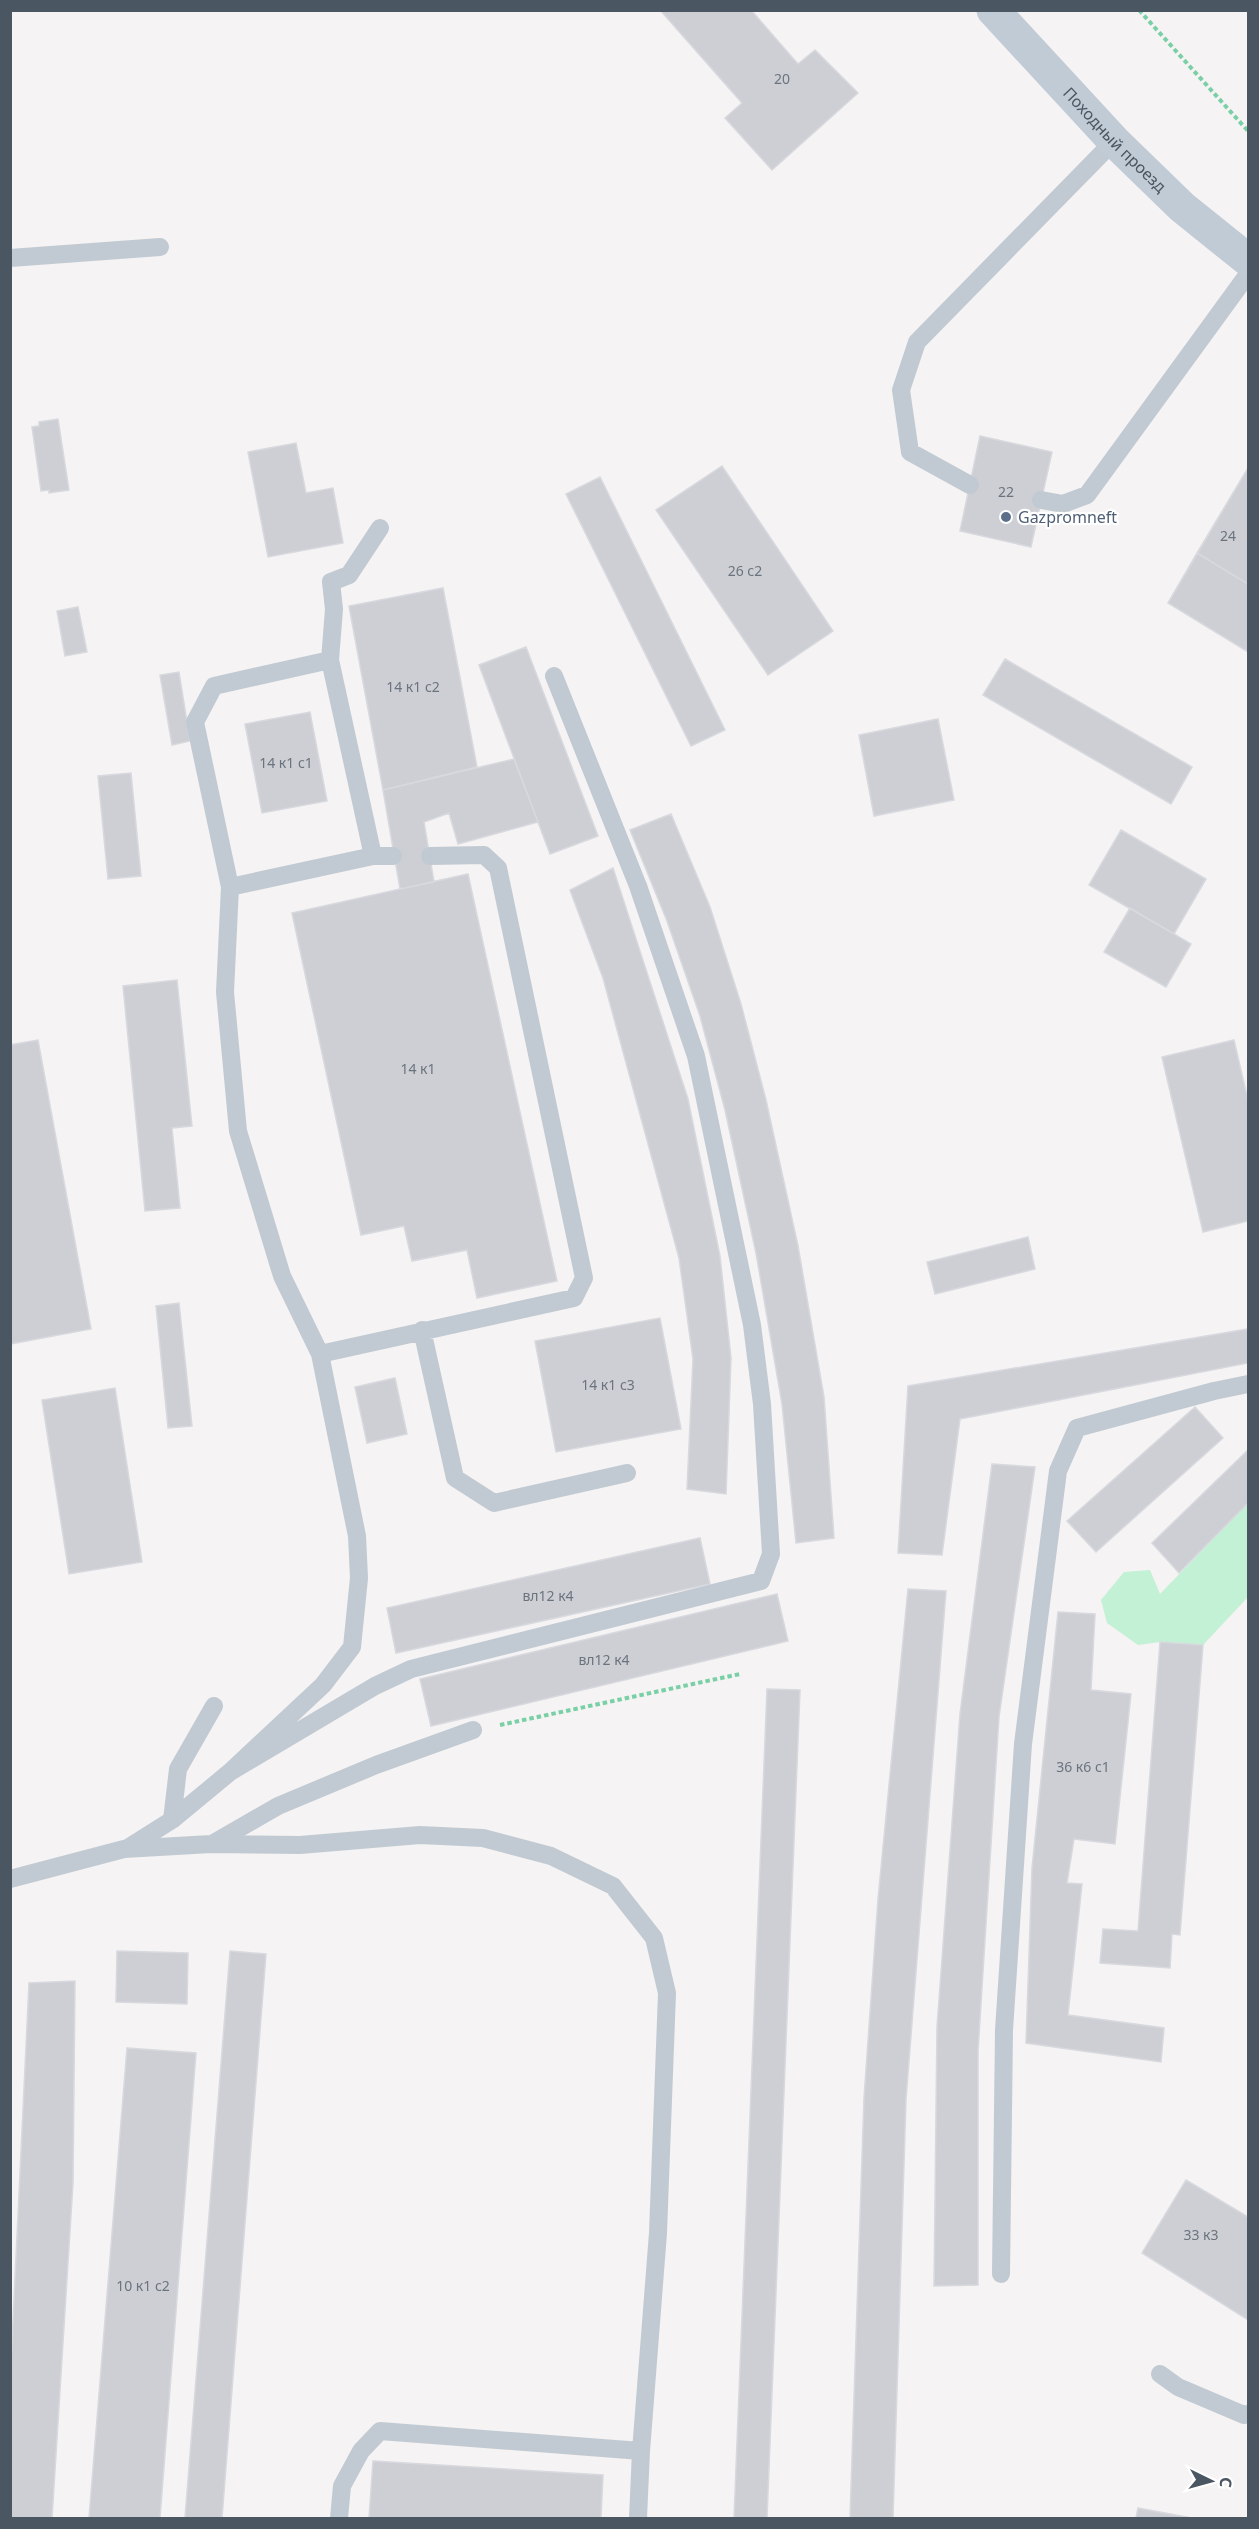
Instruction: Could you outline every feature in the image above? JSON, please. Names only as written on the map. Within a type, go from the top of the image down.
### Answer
[{"type":"main road","name":"Походный проезд","points":[[993,10],[1113,141],[1182,207],[1248,260]]},
{"type":"lane","points":[[970,485],[909,452],[901,390],[916,342],[1113,141]]},
{"type":"lane","points":[[10,258],[160,247]]},
{"type":"lane","points":[[1041,500],[1063,504],[1087,495],[1248,274]]},
{"type":"lane","points":[[373,856],[330,660],[334,609],[331,582],[349,575],[380,528]]},
{"type":"lane","points":[[124,1850],[172,1820],[230,1772],[323,1685],[352,1647],[358,1606],[357,1536],[320,1354],[282,1276],[238,1131],[225,992],[230,887],[195,723],[214,686],[330,660]]},
{"type":"lane","points":[[230,1772],[375,1686],[411,1669],[761,1581],[771,1554],[762,1404],[752,1325],[696,1056],[638,886],[554,676]]},
{"type":"lane","points":[[320,1354],[574,1298],[584,1278],[498,868],[484,855],[430,855]]},
{"type":"lane","points":[[230,887],[373,856],[393,856]]},
{"type":"lane","points":[[422,1330],[455,1478],[494,1503],[627,1473]]},
{"type":"lane","points":[[1001,2274],[1004,2030],[1023,1744],[1058,1471],[1077,1428],[1248,1384]]},
{"type":"lane","points":[[172,1820],[178,1769],[214,1706]]},
{"type":"lane","points":[[210,1844],[279,1806],[376,1765],[473,1730]]},
{"type":"lane","points":[[10,1880],[124,1850],[210,1844],[300,1845],[420,1835],[483,1838],[550,1856],[613,1886],[654,1938],[667,1993],[658,2233],[638,2518]]},
{"type":"lane","points":[[1160,2374],[1178,2387],[1244,2415],[1248,2414]]},
{"type":"lane","points":[[339,2518],[342,2486],[361,2451],[380,2431],[641,2451]]},
{"type":"path","points":[[1139,10],[1248,131]]},
{"type":"path","points":[[473,1730],[740,1674]]},
{"type":"green space","points":[[1248,1503],[1248,1597],[1203,1645],[1160,1642],[1138,1645],[1107,1623],[1101,1600],[1124,1572],[1150,1570],[1160,1594]]},
{"type":"building","points":[[660,10],[751,10],[798,64],[815,50],[858,93],[772,170],[725,118],[742,103]]},
{"type":"building","points":[[58,419],[69,490],[49,493],[49,490],[41,491],[32,427],[39,426],[39,422]]},
{"type":"building","points":[[980,436],[1052,452],[1031,547],[960,531]]},
{"type":"building","points":[[296,443],[306,493],[333,488],[343,543],[268,557],[248,452]]},
{"type":"building","points":[[722,466],[833,631],[768,675],[656,510]]},
{"type":"building","points":[[1248,468],[1248,584],[1197,553]]},
{"type":"building","points":[[1248,468],[1248,652],[1168,603]]},
{"type":"building","points":[[600,477],[725,730],[691,746],[566,494]]},
{"type":"building","points":[[1197,553],[1248,584],[1248,652],[1168,603]]},
{"type":"building","points":[[443,588],[477,767],[383,790],[349,606]]},
{"type":"building","points":[[78,607],[87,652],[65,656],[57,611]]},
{"type":"building","points":[[526,647],[598,836],[550,854],[479,665]]},
{"type":"building","points":[[1005,659],[1192,767],[1171,804],[983,695]]},
{"type":"building","points":[[179,672],[190,741],[172,745],[160,675]]},
{"type":"building","points":[[310,712],[327,801],[262,813],[245,724]]},
{"type":"building","points":[[938,719],[954,800],[874,816],[859,735]]},
{"type":"building","points":[[514,759],[538,822],[458,844],[449,813],[424,822],[434,882],[400,889],[383,790]]},
{"type":"building","points":[[131,773],[141,876],[108,879],[98,776]]},
{"type":"building","points":[[671,814],[710,907],[741,1004],[766,1100],[798,1246],[824,1397],[834,1538],[796,1543],[782,1404],[756,1253],[725,1110],[700,1016],[667,921],[630,830]]},
{"type":"building","points":[[1121,830],[1206,879],[1174,934],[1089,885]]},
{"type":"building","points":[[613,868],[688,1099],[720,1256],[731,1358],[726,1494],[687,1489],[693,1359],[679,1258],[603,978],[570,890]]},
{"type":"building","points":[[468,874],[557,1281],[477,1298],[467,1250],[412,1261],[404,1226],[361,1235],[292,913]]},
{"type":"building","points":[[1130,908],[1191,944],[1166,987],[1104,952]]},
{"type":"building","points":[[177,980],[192,1126],[172,1128],[180,1208],[145,1211],[123,986]]},
{"type":"building","points":[[38,1040],[91,1329],[10,1344],[10,1045]]},
{"type":"building","points":[[1234,1040],[1248,1100],[1248,1221],[1203,1232],[1162,1057]]},
{"type":"building","points":[[1028,1237],[1035,1269],[935,1294],[927,1262]]},
{"type":"building","points":[[179,1303],[192,1426],[168,1428],[156,1306]]},
{"type":"building","points":[[660,1318],[681,1429],[556,1452],[535,1341]]},
{"type":"building","points":[[1248,1329],[1248,1363],[960,1419],[942,1555],[898,1553],[908,1386]]},
{"type":"building","points":[[395,1378],[407,1434],[367,1443],[355,1387]]},
{"type":"building","points":[[115,1388],[142,1562],[69,1574],[42,1400]]},
{"type":"building","points":[[1195,1407],[1223,1438],[1096,1552],[1067,1521]]},
{"type":"building","points":[[1248,1450],[1248,1503],[1179,1573],[1152,1543]]},
{"type":"building","points":[[992,1464],[1035,1467],[999,1717],[978,2051],[978,2285],[934,2286],[937,2027],[960,1714]]},
{"type":"building","points":[[700,1538],[710,1584],[396,1653],[387,1608]]},
{"type":"building","points":[[908,1589],[946,1591],[906,2099],[893,2518],[850,2518],[864,2098],[878,1899]]},
{"type":"building","points":[[777,1594],[788,1641],[431,1726],[420,1679]]},
{"type":"building","points":[[1058,1612],[1095,1614],[1091,1690],[1131,1694],[1115,1844],[1074,1839],[1067,1883],[1082,1884],[1068,2015],[1164,2028],[1161,2062],[1026,2043],[1032,1868]]},
{"type":"building","points":[[1160,1642],[1203,1645],[1180,1935],[1172,1934],[1170,1968],[1100,1963],[1103,1929],[1138,1931]]},
{"type":"building","points":[[767,1689],[800,1690],[767,2518],[734,2518]]},
{"type":"building","points":[[117,1951],[188,1953],[187,2004],[116,2002]]},
{"type":"building","points":[[230,1951],[266,1954],[222,2518],[185,2518]]},
{"type":"building","points":[[75,1981],[73,2183],[52,2518],[10,2518],[10,2384],[29,1983]]},
{"type":"building","points":[[127,2048],[196,2053],[160,2518],[89,2518]]},
{"type":"building","points":[[1186,2180],[1248,2217],[1248,2320],[1142,2253]]},
{"type":"building","points":[[373,2461],[603,2475],[601,2518],[369,2518]]},
{"type":"building","points":[[1138,2508],[1192,2518],[1136,2518]]},
{"type":"place","name":"Gazpromneft","points":[[1006,517]]}]
